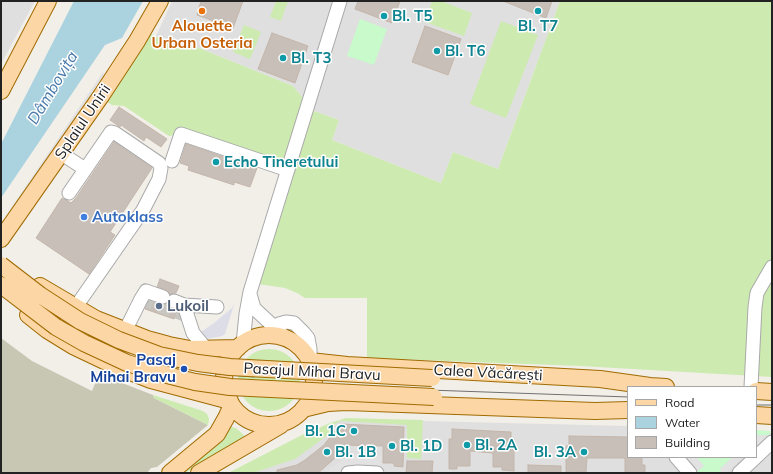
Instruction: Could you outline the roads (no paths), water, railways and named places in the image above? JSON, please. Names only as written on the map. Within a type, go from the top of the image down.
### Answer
[{"type":"main road","points":[[1,90],[48,1]]},
{"type":"main road","name":"Splaiul Unirii","points":[[1,239],[62,154],[119,70],[160,1]]},
{"type":"main road","points":[[1,256],[46,290],[75,308],[96,319],[147,340],[186,349],[207,350],[240,346]]},
{"type":"main road","name":"Pasajul Mihai Bravu","points":[[1,265],[53,304],[92,328],[145,350],[184,361],[230,368],[599,387],[627,386]]},
{"type":"main road","name":"Pasajul Mihai Bravu","points":[[1,285],[56,327],[98,350],[141,368],[195,382],[246,388],[558,402],[596,404],[627,408]]},
{"type":"main road","points":[[1,293],[47,330],[95,358],[151,380],[231,403]]},
{"type":"main road","points":[[199,473],[288,421],[299,414],[310,399],[314,386],[314,374],[310,361],[298,345],[277,334],[251,339],[240,346],[229,362],[225,375],[226,390],[231,403],[242,416],[257,423],[273,425],[288,421]]},
{"type":"main road","name":"Calea Văcărești","points":[[310,361],[352,365],[600,379],[650,386]]},
{"type":"main road","points":[[757,392],[772,392]]},
{"type":"main road","points":[[303,409],[328,403],[346,402],[595,411],[627,408]]},
{"type":"main road","points":[[170,473],[217,434],[226,418],[231,403]]},
{"type":"main road","points":[[757,415],[772,416]]},
{"type":"street","points":[[240,346],[250,292],[340,1]]},
{"type":"street","points":[[69,192],[112,132],[159,163],[161,168],[159,179],[143,210],[75,308]]},
{"type":"street","points":[[172,161],[181,134],[288,170]]},
{"type":"street","points":[[62,154],[85,169]]},
{"type":"street","points":[[751,386],[757,293],[772,267]]},
{"type":"street","points":[[125,331],[146,291],[174,301],[217,308]]},
{"type":"street","points":[[250,292],[254,308],[277,334]]},
{"type":"street","points":[[174,301],[193,333],[207,350]]},
{"type":"street","points":[[757,456],[772,442]]},
{"type":"street","points":[[677,458],[690,473]]},
{"type":"street","points":[[739,473],[755,458]]},
{"type":"street","points":[[348,473],[377,473]]},
{"type":"water","name":"Dâmbovița","points":[[74,1],[143,1],[122,38],[105,45],[1,198],[1,144]]},
{"type":"tunnel","points":[[141,299],[187,316]]},
{"type":"tram line","points":[[1,279],[57,321],[95,342],[133,358],[195,377],[225,381],[314,386],[627,397]]},
{"type":"tram line","points":[[179,367],[217,374],[254,377]]},
{"type":"tram line","points":[[757,405],[772,405]]},
{"type":"place","name":"Alouette Urban Osteria","points":[[202,11]]},
{"type":"place","name":"Bl. T7","points":[[538,11]]},
{"type":"place","name":"Bl. T5","points":[[384,16]]},
{"type":"place","name":"Bl. T6","points":[[437,51]]},
{"type":"place","name":"Bl. T3","points":[[283,58]]},
{"type":"place","name":"Echo Tineretului","points":[[216,162]]},
{"type":"place","name":"Autoklass","points":[[84,217]]},
{"type":"place","name":"Lukoil","points":[[159,306]]},
{"type":"place","name":"Pasaj Mihai Bravu","points":[[184,369]]},
{"type":"place","name":"Bl. 1C","points":[[354,431]]},
{"type":"place","name":"Bl. 2A","points":[[467,445]]},
{"type":"place","name":"Bl. 1D","points":[[392,446]]},
{"type":"place","name":"Bl. 1B","points":[[327,452]]},
{"type":"place","name":"Bl. 3A","points":[[584,452]]}]
